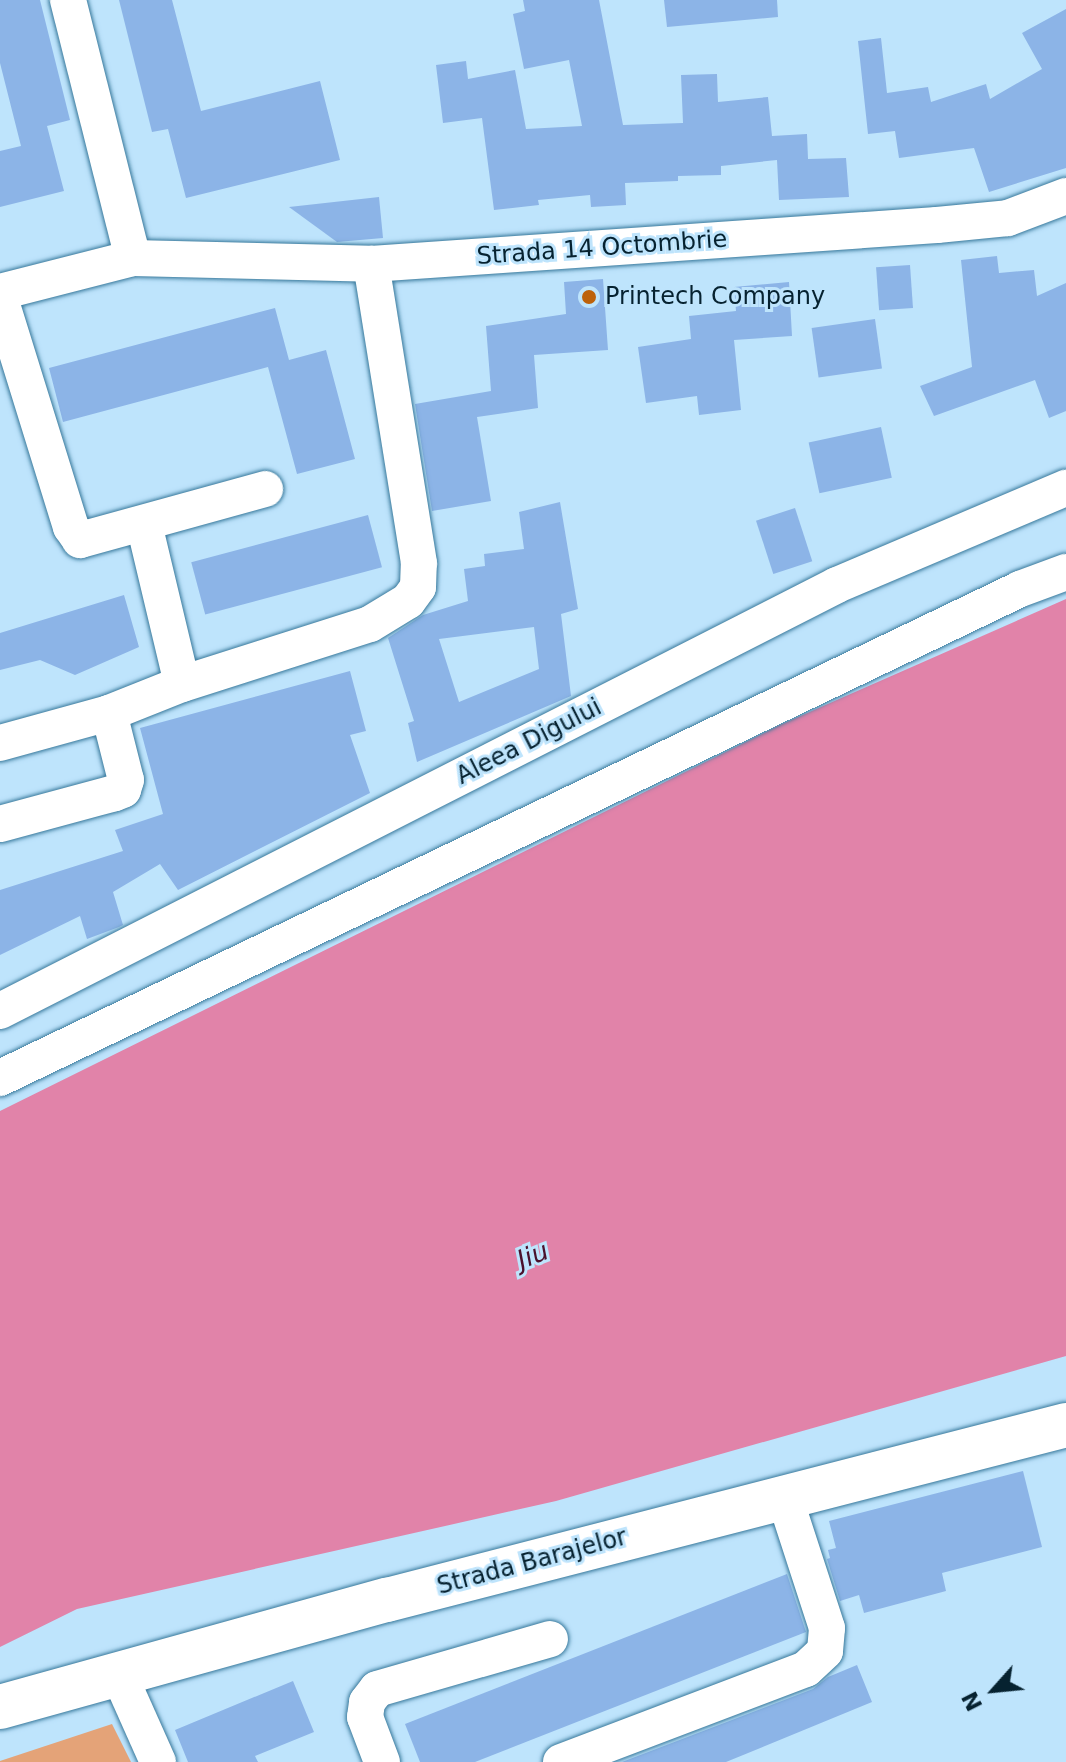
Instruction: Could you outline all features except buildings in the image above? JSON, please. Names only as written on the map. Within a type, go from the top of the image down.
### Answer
[{"type":"main road","name":"Strada Barajelor","points":[[0,1707],[118,1672],[1066,1425]]},
{"type":"street","points":[[68,0],[133,258]]},
{"type":"street","name":"Strada 14 Octombrie","points":[[0,292],[133,258],[371,264],[937,225],[1008,218],[1066,196]]},
{"type":"street","points":[[0,743],[109,713],[182,684],[370,624],[408,601],[418,587],[419,563],[371,264]]},
{"type":"street","points":[[0,298],[71,527],[80,540],[265,489]]},
{"type":"street","name":"Aleea Digului","points":[[0,1011],[837,585],[1066,488]]},
{"type":"street","points":[[144,524],[182,684]]},
{"type":"street","points":[[0,1078],[1006,596],[1066,572]]},
{"type":"street","points":[[0,824],[123,790],[126,780],[109,713]]},
{"type":"street","points":[[561,1762],[806,1669],[825,1651],[827,1628],[784,1496]]},
{"type":"street","points":[[382,1762],[365,1717],[367,1702],[377,1689],[550,1639]]},
{"type":"street","points":[[118,1672],[158,1762]]},
{"type":"shaded area","points":[[112,1724],[131,1762],[0,1762],[0,1761]]},
{"type":"water","name":"Jiu","points":[[1066,599],[1066,1356],[556,1501],[77,1609],[0,1647],[0,1111],[780,725]]},
{"type":"place","name":"Printech Company","points":[[589,297]]}]
